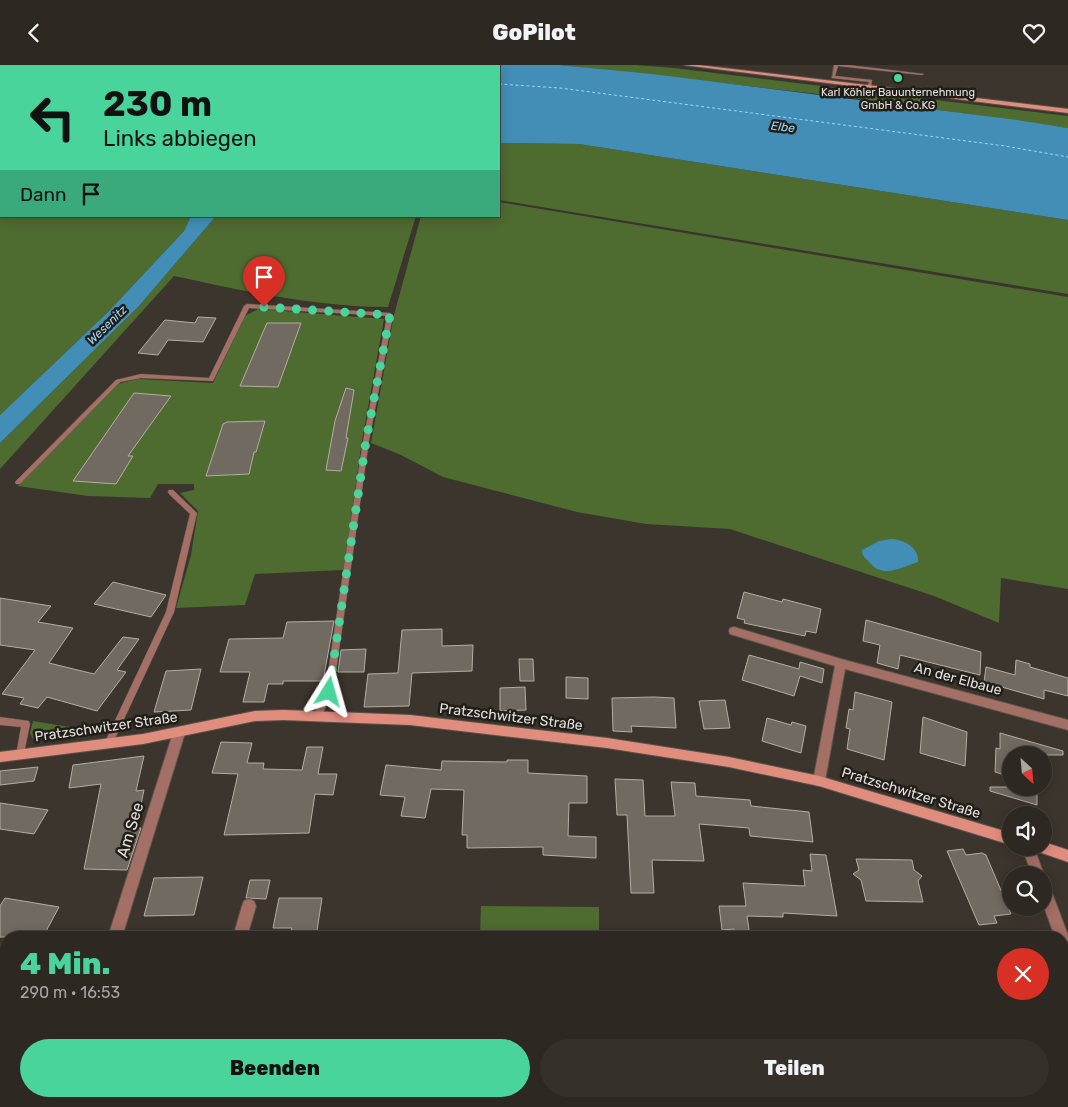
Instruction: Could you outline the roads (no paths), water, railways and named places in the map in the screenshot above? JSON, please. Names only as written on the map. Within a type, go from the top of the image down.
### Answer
[{"type":"street","points":[[686,65],[1068,111]]},
{"type":"street","name":"An der Elbaue","points":[[734,631],[841,663],[1068,725]]},
{"type":"street","points":[[818,781],[841,663]]},
{"type":"street","name":"Pratzschwitzer Straße","points":[[0,757],[179,733],[255,716],[317,716],[410,720],[607,743],[729,762],[818,781],[1002,836]]},
{"type":"street","name":"Am See","points":[[117,931],[179,733]]},
{"type":"street","points":[[1052,851],[1068,856]]},
{"type":"street","points":[[242,931],[249,906]]},
{"type":"street","points":[[1052,912],[1059,931]]},
{"type":"lane","points":[[869,87],[871,81],[833,77],[837,65],[922,74]]},
{"type":"lane","points":[[18,482],[118,381],[141,376],[211,380],[247,306],[390,315],[366,441],[329,692],[317,716]]},
{"type":"lane","points":[[108,744],[170,612],[177,585],[194,513],[172,492]]},
{"type":"lane","points":[[0,721],[26,724],[20,755]]},
{"type":"water","name":"Elbe","points":[[500,65],[559,65],[652,74],[1068,128],[1068,220],[579,144],[500,143]]},
{"type":"water","name":"Wesenitz","points":[[191,217],[215,217],[139,306],[0,443],[0,415],[108,312],[184,231]]},
{"type":"water","points":[[896,539],[910,545],[918,557],[918,562],[887,571],[875,568],[863,556],[862,550],[879,541]]},
{"type":"place","name":"Karl Köhler Bauunternehmung GmbH & Co.KG","points":[[898,78]]}]
